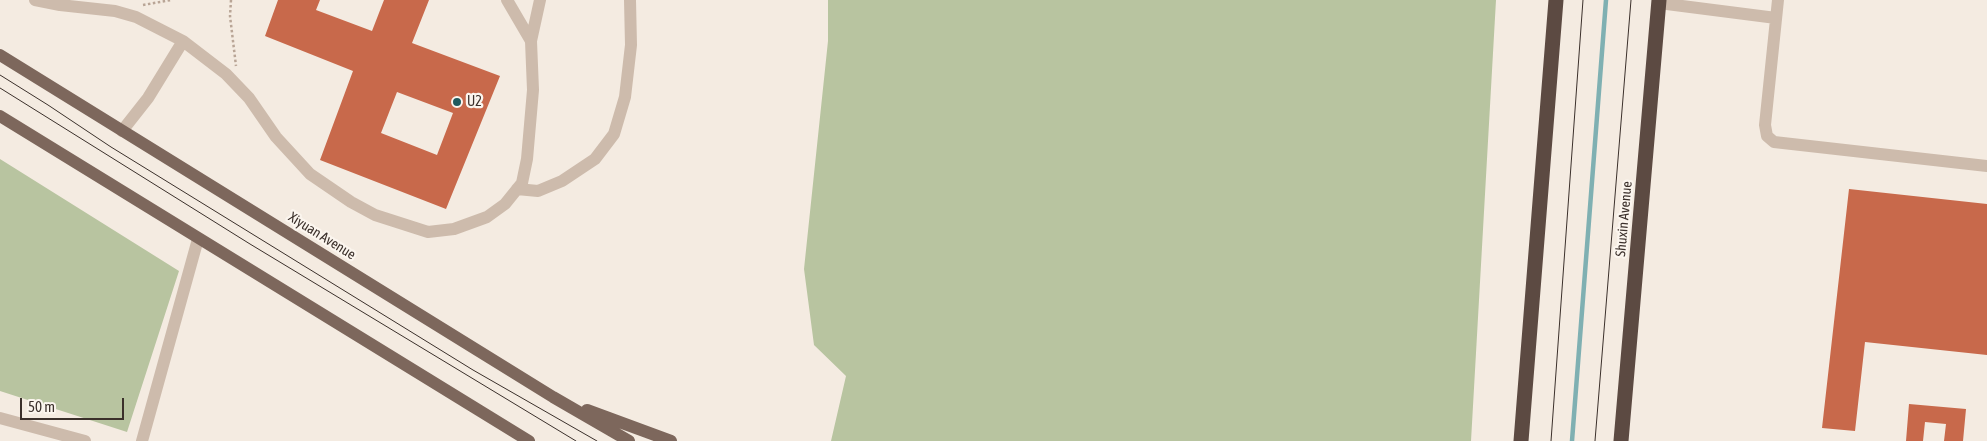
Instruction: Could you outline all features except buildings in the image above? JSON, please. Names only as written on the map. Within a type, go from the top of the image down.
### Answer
[{"type":"highway","points":[[1521,441],[1556,0]]},
{"type":"highway","name":"Shuxin Avenue","points":[[1621,441],[1659,2]]},
{"type":"main road","name":"Xiyuan Avenue","points":[[0,55],[553,397],[629,441]]},
{"type":"main road","points":[[0,116],[529,441]]},
{"type":"main road","points":[[553,397],[671,441]]},
{"type":"lane","points":[[35,0],[60,5],[115,11],[136,17],[183,41],[226,74],[241,90],[276,137],[310,174],[351,202],[375,215],[401,225],[428,232],[454,229],[487,217],[505,204],[522,183],[527,159],[533,90],[532,40],[540,0]]},
{"type":"lane","points":[[507,0],[532,40]]},
{"type":"lane","points":[[517,189],[538,191],[562,181],[595,159],[614,134],[624,97],[631,45],[630,0]]},
{"type":"lane","points":[[1778,0],[1765,125],[1767,136],[1774,142],[1987,166]]},
{"type":"lane","points":[[1659,2],[1776,18]]},
{"type":"lane","points":[[122,131],[148,98],[183,41]]},
{"type":"lane","points":[[142,441],[198,239]]},
{"type":"lane","points":[[0,418],[85,441]]},
{"type":"path","points":[[231,0],[230,16],[241,90]]},
{"type":"green space","points":[[828,0],[1496,0],[1471,441],[831,441],[846,376],[814,345],[804,269],[828,41]]},
{"type":"green space","points":[[0,159],[179,271],[127,432],[0,391]]},
{"type":"waterway","points":[[1572,441],[1606,0]]},
{"type":"tram line","points":[[1551,441],[1583,0]]},
{"type":"tram line","points":[[1595,441],[1631,0]]},
{"type":"tram line","points":[[0,75],[111,147],[473,370],[597,441]]},
{"type":"tram line","points":[[0,88],[250,244],[576,441]]},
{"type":"place","name":"U2","points":[[457,102]]}]
